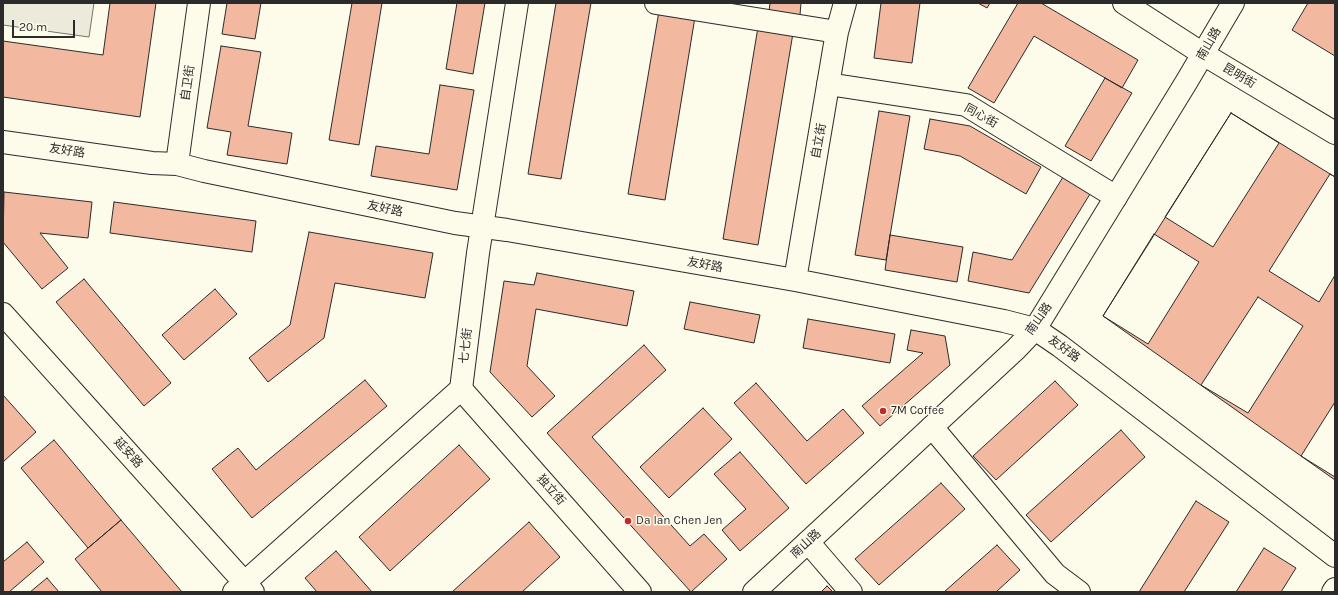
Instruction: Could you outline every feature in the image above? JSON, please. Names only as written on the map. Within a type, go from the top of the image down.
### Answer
[{"type":"street","name":"自卫街","points":[[177,164],[199,3]]},
{"type":"street","name":"七七街","points":[[461,389],[477,260],[517,3]]},
{"type":"street","points":[[656,3],[837,32]]},
{"type":"street","name":"自立街","points":[[794,280],[837,32],[844,3]]},
{"type":"street","name":"昆明街","points":[[1124,3],[1203,54],[1335,133]]},
{"type":"street","name":"南山路","points":[[754,592],[1016,349],[1035,329],[1233,3]]},
{"type":"street","name":"同心街","points":[[828,84],[966,105],[1116,197]]},
{"type":"street","name":"友好路","points":[[3,142],[152,163],[177,164],[455,224],[515,231],[794,280],[1004,321],[1035,329],[1067,351],[1335,556]]},
{"type":"street","name":"延安路","points":[[3,314],[244,589]]},
{"type":"street","points":[[244,589],[461,389]]},
{"type":"street","name":"独立街","points":[[461,389],[640,592]]},
{"type":"street","points":[[932,427],[1055,574],[1079,592]]},
{"type":"street","points":[[808,542],[851,592]]},
{"type":"shaded area","points":[[3,3],[94,3],[89,37],[3,25]]},
{"type":"building","points":[[110,3],[156,3],[140,117],[3,97],[3,41],[103,55]]},
{"type":"building","points":[[227,3],[261,3],[255,39],[222,34]]},
{"type":"building","points":[[352,3],[382,3],[359,145],[329,140]]},
{"type":"building","points":[[457,3],[485,3],[473,74],[446,69]]},
{"type":"building","points":[[556,3],[591,3],[561,179],[528,174]]},
{"type":"building","points":[[770,3],[801,3],[800,15],[769,11]]},
{"type":"building","points":[[881,3],[920,3],[912,63],[874,58]]},
{"type":"building","points":[[978,3],[990,3],[987,8]]},
{"type":"building","points":[[1018,3],[1041,3],[1138,60],[1122,88],[1034,36],[994,103],[968,88]]},
{"type":"building","points":[[1308,3],[1335,3],[1335,56],[1292,30]]},
{"type":"building","points":[[659,11],[695,17],[665,200],[628,194]]},
{"type":"building","points":[[758,27],[793,33],[758,245],[723,239]]},
{"type":"building","points":[[221,46],[261,52],[248,126],[292,133],[287,164],[227,155],[231,132],[207,128]]},
{"type":"building","points":[[1105,78],[1132,93],[1091,161],[1065,146]]},
{"type":"building","points":[[440,85],[474,90],[457,190],[371,176],[376,146],[429,154]]},
{"type":"building","points":[[879,111],[910,116],[886,260],[855,255]]},
{"type":"building","points":[[1231,113],[1279,143],[1213,247],[1165,217]]},
{"type":"building","points":[[1231,113],[1335,177],[1335,480],[1103,316]]},
{"type":"building","points":[[930,119],[970,126],[1041,167],[1026,194],[960,156],[924,149]]},
{"type":"building","points":[[1330,174],[1335,177],[1335,275],[1319,302],[1269,271]]},
{"type":"building","points":[[1063,177],[1090,194],[1029,293],[968,281],[973,252],[1012,260]]},
{"type":"building","points":[[4,192],[92,202],[88,238],[40,233],[68,268],[42,289],[3,242]]},
{"type":"building","points":[[114,202],[256,221],[252,252],[110,233]]},
{"type":"building","points":[[309,232],[433,253],[425,298],[335,283],[324,338],[268,382],[249,358],[290,325]]},
{"type":"building","points":[[1154,234],[1199,262],[1148,344],[1103,316]]},
{"type":"building","points":[[890,235],[963,247],[957,282],[885,270]]},
{"type":"building","points":[[537,273],[634,291],[627,326],[536,309],[527,366],[555,396],[532,417],[490,372],[504,281],[534,285]]},
{"type":"building","points":[[84,279],[171,383],[144,406],[56,302]]},
{"type":"building","points":[[215,289],[237,314],[184,360],[162,335]]},
{"type":"building","points":[[1258,297],[1303,326],[1248,413],[1201,385]]},
{"type":"building","points":[[690,302],[760,315],[754,343],[684,329]]},
{"type":"building","points":[[808,319],[895,334],[890,363],[803,348]]},
{"type":"building","points":[[911,330],[945,336],[950,365],[880,426],[862,406],[923,353],[907,350]]},
{"type":"building","points":[[644,345],[666,370],[592,437],[690,546],[704,534],[727,559],[691,592],[547,433]]},
{"type":"building","points":[[365,380],[387,406],[252,518],[212,469],[238,448],[256,470]]},
{"type":"building","points":[[1055,381],[1078,405],[996,480],[973,456]]},
{"type":"building","points":[[756,383],[807,441],[843,409],[864,433],[806,484],[734,403]]},
{"type":"building","points":[[3,395],[36,432],[3,462]]},
{"type":"building","points":[[1335,402],[1335,477],[1301,456]]},
{"type":"building","points":[[703,408],[732,439],[669,498],[640,467]]},
{"type":"building","points":[[1121,430],[1145,457],[1051,542],[1026,515]]},
{"type":"building","points":[[54,440],[121,520],[88,548],[21,468]]},
{"type":"building","points":[[459,445],[490,479],[390,571],[359,537]]},
{"type":"building","points":[[740,452],[789,508],[740,551],[722,530],[746,509],[714,474]]},
{"type":"building","points":[[941,483],[965,509],[879,585],[855,559]]},
{"type":"building","points":[[1196,501],[1229,522],[1184,592],[1139,592]]},
{"type":"building","points":[[121,520],[182,592],[102,592],[75,559]]},
{"type":"building","points":[[529,522],[560,557],[522,592],[452,592]]},
{"type":"building","points":[[27,542],[44,562],[9,592],[3,592],[3,562]]},
{"type":"building","points":[[997,545],[1020,570],[996,592],[944,592]]},
{"type":"building","points":[[1264,548],[1296,568],[1281,592],[1236,592]]},
{"type":"building","points":[[336,551],[372,592],[317,592],[305,578]]},
{"type":"building","points":[[47,578],[59,592],[30,592]]},
{"type":"building","points":[[827,586],[833,592],[821,592]]},
{"type":"place","name":"7M Coffee","points":[[883,411]]},
{"type":"place","name":"Da lan Chen Jen","points":[[628,521]]}]
